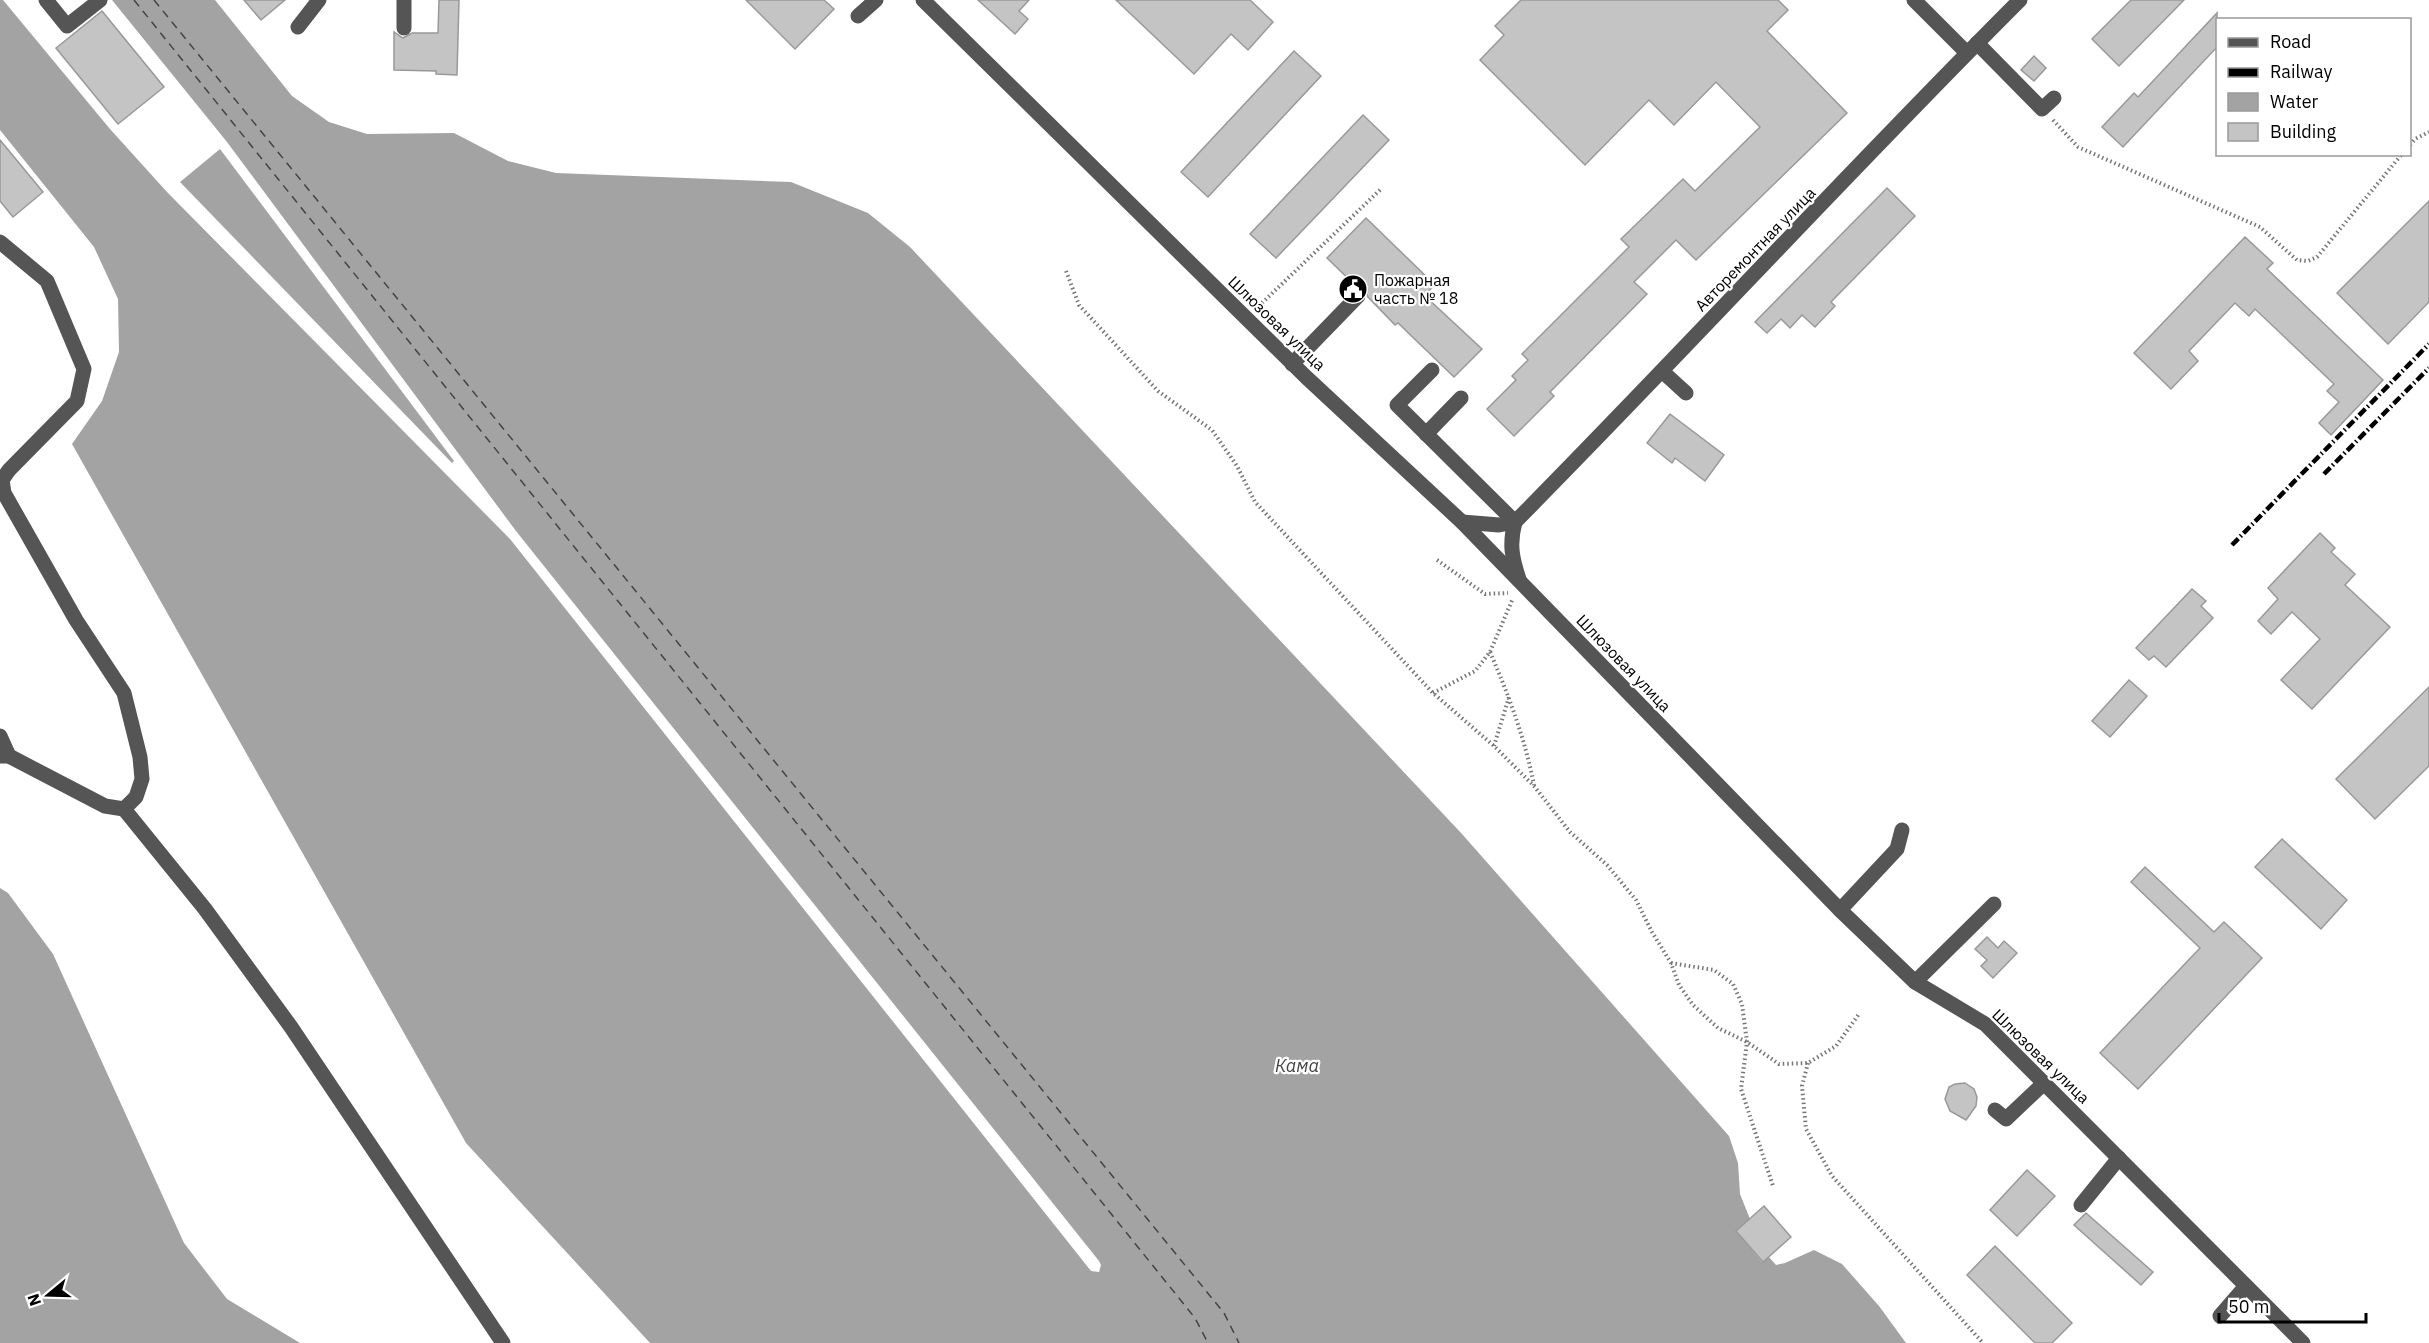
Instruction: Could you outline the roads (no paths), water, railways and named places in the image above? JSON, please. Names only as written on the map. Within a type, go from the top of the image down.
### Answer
[{"type":"street","points":[[46,0],[67,26],[100,0]]},
{"type":"street","points":[[298,27],[319,0]]},
{"type":"street","points":[[404,0],[404,28]]},
{"type":"street","points":[[858,16],[876,0]]},
{"type":"street","name":"Шлюзовая улица","points":[[923,0],[1292,364],[1462,522],[1840,910],[1915,982],[1985,1024],[2303,1343]]},
{"type":"street","points":[[1914,0],[2042,109],[2054,98]]},
{"type":"street","name":"Авторемонтная улица","points":[[1515,522],[1663,372],[2020,0]]},
{"type":"street","points":[[0,242],[47,281],[84,369],[77,401],[9,470],[2,480],[4,493],[70,611],[124,693],[140,757],[142,779],[136,797],[124,809]]},
{"type":"street","points":[[1292,364],[1358,296]]},
{"type":"street","points":[[1432,370],[1397,405],[1515,522]]},
{"type":"street","points":[[1663,372],[1686,393]]},
{"type":"street","points":[[1426,434],[1461,398]]},
{"type":"street","points":[[1462,522],[1499,525],[1515,522]]},
{"type":"street","points":[[1515,522],[1511,538],[1511,553],[1520,582]]},
{"type":"street","points":[[0,736],[4,756],[105,806],[124,809],[205,909],[291,1027],[503,1343]]},
{"type":"street","points":[[1840,910],[1898,849],[1902,830]]},
{"type":"street","points":[[1915,982],[1994,904]]},
{"type":"street","points":[[1995,1110],[2006,1119],[2044,1083]]},
{"type":"street","points":[[2081,1205],[2119,1158]]},
{"type":"street","points":[[2220,1316],[2246,1286]]},
{"type":"water","name":"Кама","points":[[0,0],[3,0],[110,129],[167,192],[510,539],[1091,1271],[1099,1272],[1101,1265],[1099,1261],[516,531],[227,142],[112,0],[215,0],[292,96],[329,122],[367,134],[454,133],[508,161],[556,173],[791,182],[868,213],[910,247],[1462,834],[1729,1136],[1738,1163],[1740,1194],[1750,1219],[1736,1231],[1762,1262],[1769,1257],[1776,1265],[1785,1263],[1814,1250],[1842,1264],[1879,1306],[1906,1343],[650,1343],[466,1143],[72,444],[102,401],[119,352],[118,299],[94,247],[0,130]]},
{"type":"water","points":[[220,149],[454,461],[452,463],[180,182]]},
{"type":"water","points":[[0,888],[8,893],[53,954],[184,1243],[227,1299],[300,1343],[0,1343]]},
{"type":"railway","points":[[2232,545],[2429,344]]},
{"type":"railway","points":[[2324,474],[2429,368]]},
{"type":"place","name":"Пожарная часть № 18","points":[[1353,289]]}]
